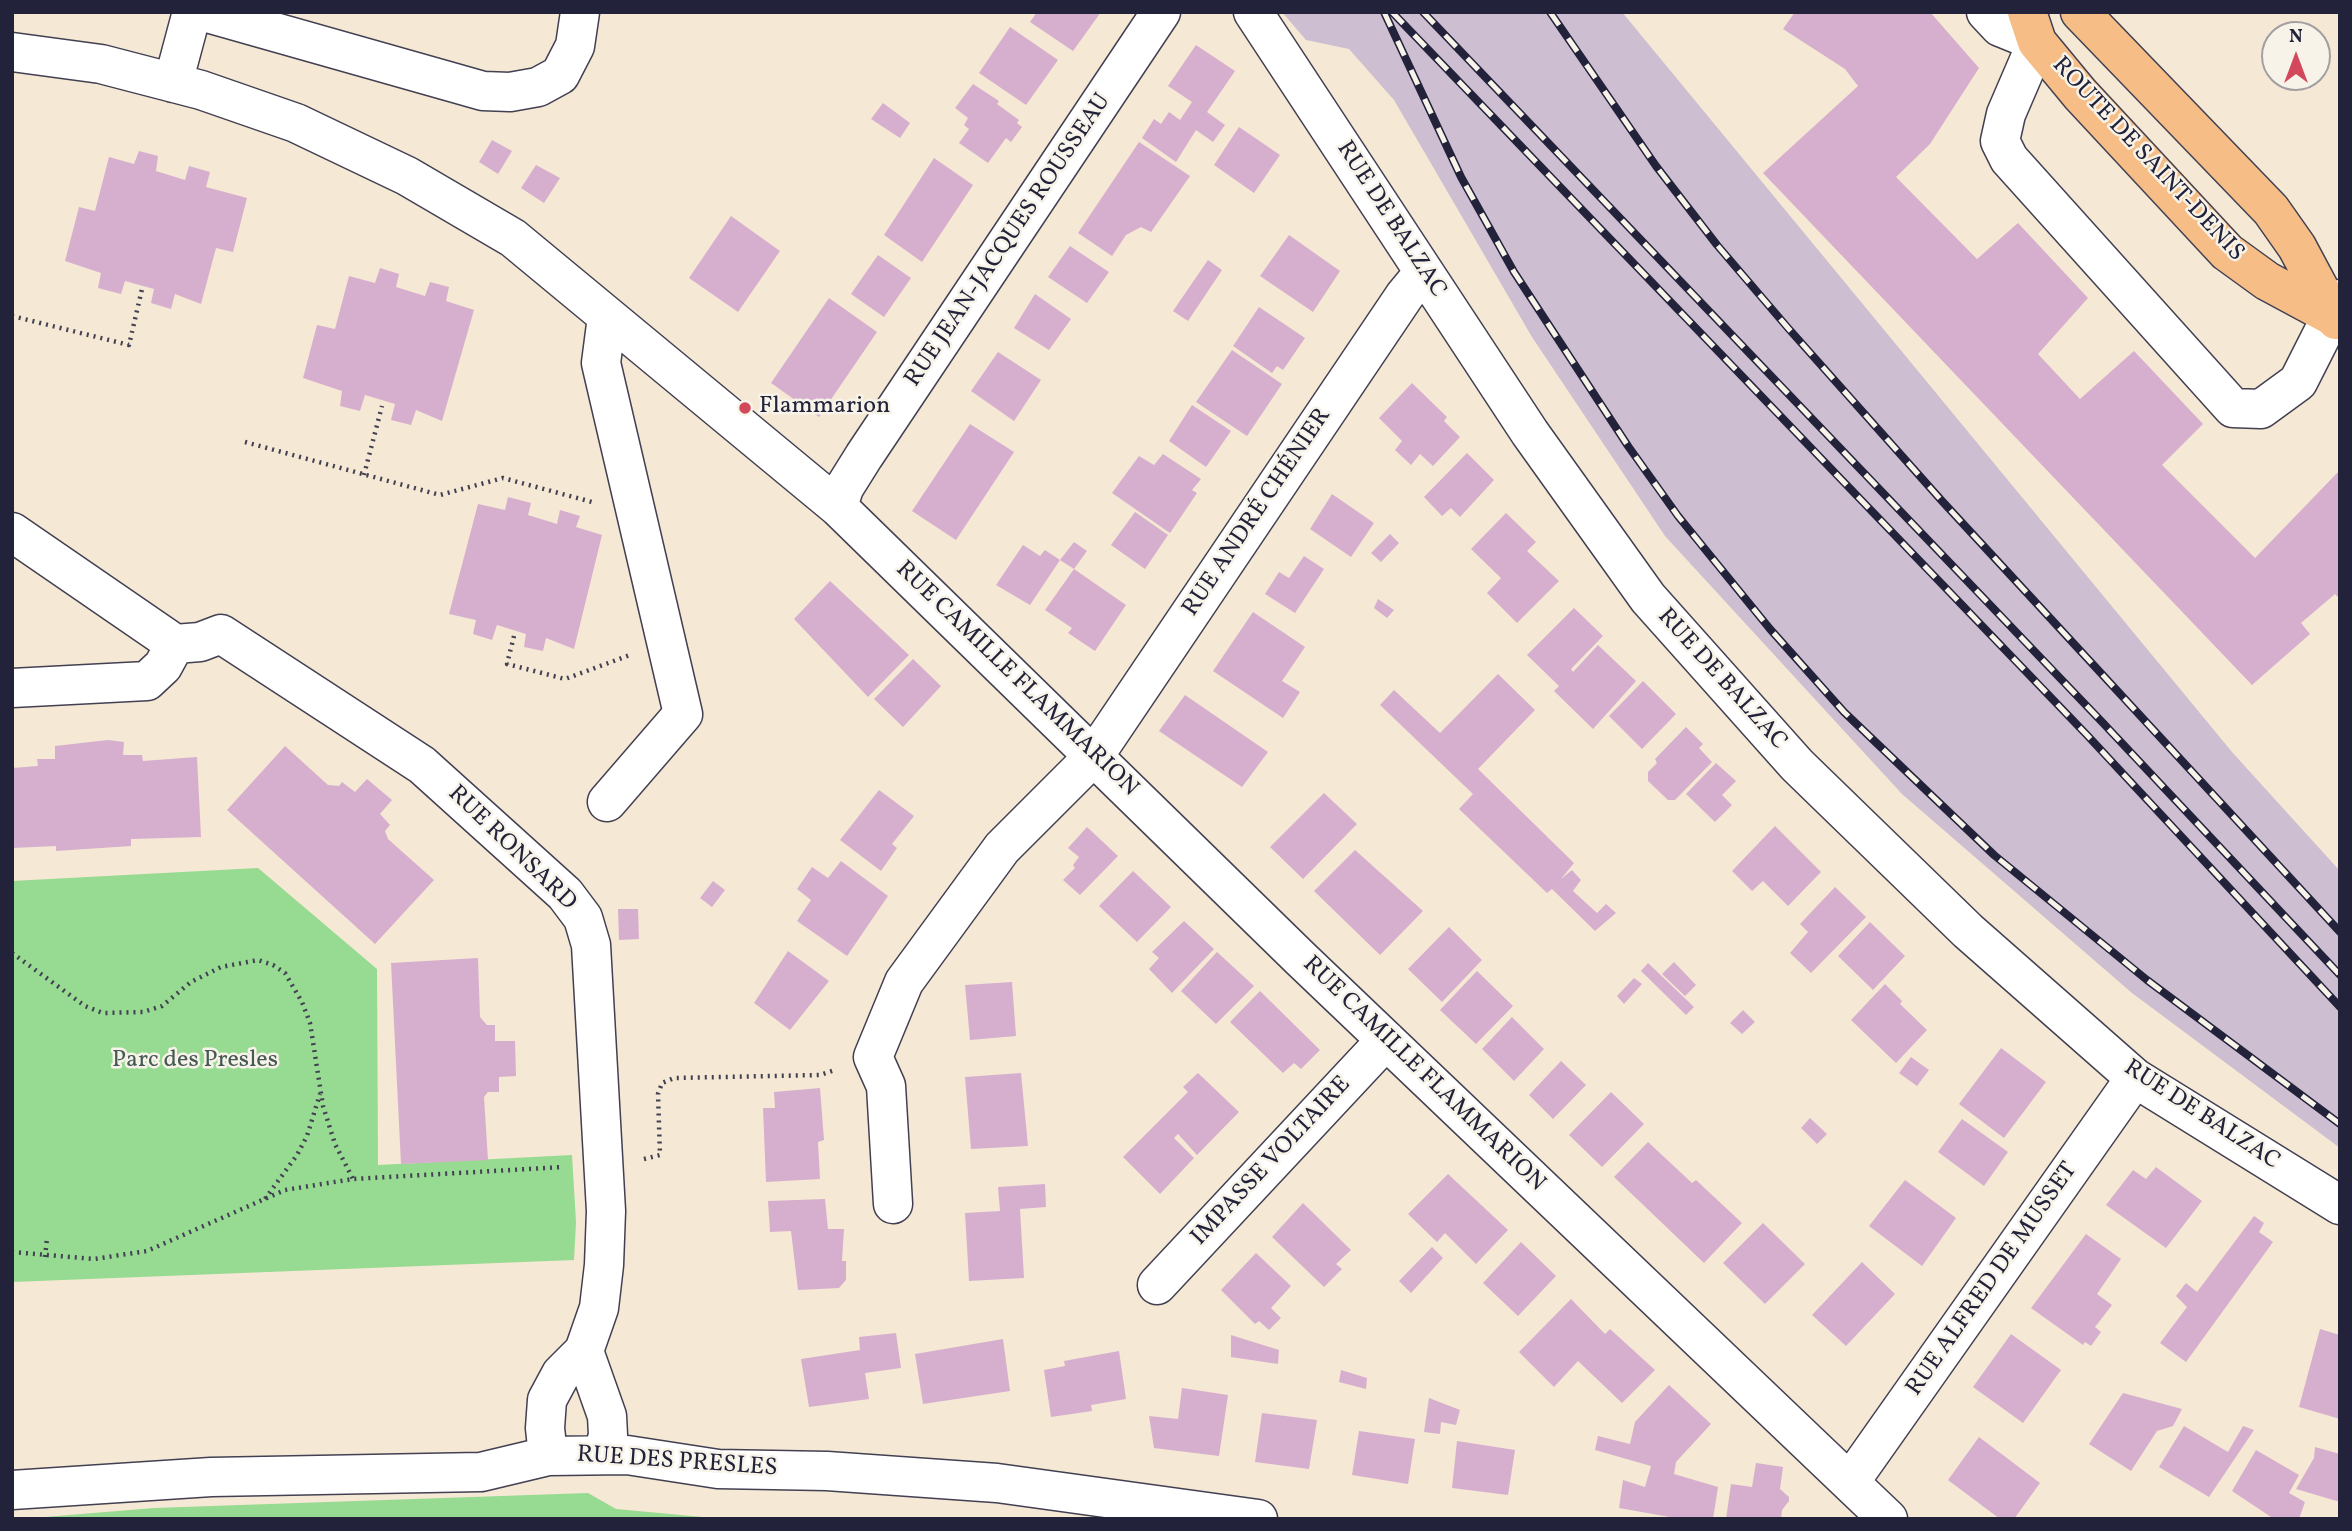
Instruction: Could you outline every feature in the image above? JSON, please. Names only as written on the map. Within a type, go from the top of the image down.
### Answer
[{"type":"main road","points":[[2083,13],[2271,210],[2337,313]]},
{"type":"main road","name":"ROUTE DE SAINT-DENIS","points":[[2032,27],[2080,94],[2227,252],[2267,281],[2337,313]]},
{"type":"street","points":[[173,83],[192,12]]},
{"type":"street","points":[[204,12],[471,88],[510,92],[538,87],[560,75],[575,46],[580,12]]},
{"type":"street","name":"RUE JEAN-JACQUES ROUSSEAU","points":[[838,507],[844,488],[864,456],[1161,12]]},
{"type":"street","name":"RUE DE BALZAC","points":[[1253,12],[1530,433],[1648,598],[1797,765],[1968,931],[2135,1078],[2338,1204]]},
{"type":"street","name":"ROUTE DE SAINT-DENIS","points":[[1986,12],[2000,27],[2032,27]]},
{"type":"street","points":[[2032,27],[2000,141],[2009,159],[2233,408],[2261,409],[2298,383],[2337,313]]},
{"type":"street","name":"RUE CAMILLE FLAMMARION","points":[[12,52],[101,64],[173,83],[296,123],[407,176],[513,238],[838,507],[1386,1040],[1888,1519]]},
{"type":"street","name":"RUE ANDRÉ CHÉNIER","points":[[873,1057],[904,982],[1002,848],[1094,756],[1405,295],[1424,272]]},
{"type":"street","points":[[607,317],[601,363],[684,713],[607,803]]},
{"type":"street","points":[[12,532],[175,644],[163,666],[146,681],[12,688]]},
{"type":"street","name":"RUE RONSARD","points":[[175,644],[200,642],[221,634],[422,765],[565,894],[583,918],[591,945],[604,1160],[604,1265],[599,1308],[584,1351],[561,1374],[547,1400],[545,1428],[548,1456]]},
{"type":"street","name":"IMPASSE VOLTAIRE","points":[[1157,1285],[1386,1040]]},
{"type":"street","points":[[873,1057],[886,1086],[893,1204]]},
{"type":"street","name":"RUE ALFRED DE MUSSET","points":[[1850,1482],[2135,1078]]},
{"type":"street","points":[[584,1351],[607,1416],[608,1435],[603,1455]]},
{"type":"street","name":"RUE DES PRESLES","points":[[12,1490],[211,1477],[481,1472],[548,1456],[627,1455],[718,1469],[827,1471],[998,1483],[1258,1519]]},
{"type":"path","points":[[12,316],[128,345],[142,289]]},
{"type":"path","points":[[364,475],[382,406]]},
{"type":"path","points":[[245,442],[440,495],[503,478],[601,505],[634,500]]},
{"type":"path","points":[[514,636],[507,664],[565,679],[667,642]]},
{"type":"path","points":[[12,953],[85,1006],[103,1013],[143,1013],[162,1006],[191,982],[221,967],[258,961],[273,965],[285,974],[302,1002],[310,1023],[320,1093],[335,1144],[353,1179]]},
{"type":"path","points":[[12,1252],[45,1257],[94,1259],[147,1251],[285,1190],[353,1179],[575,1166],[604,1160],[660,1156],[658,1094],[662,1083],[674,1078],[820,1075],[873,1057]]},
{"type":"path","points":[[265,1199],[297,1156],[307,1136],[320,1093]]},
{"type":"path","points":[[45,1257],[47,1238]]},
{"type":"shaded area","points":[[1282,12],[1622,12],[2232,752],[2340,871],[2340,1148],[2132,993],[1902,794],[1665,536],[1532,337],[1394,100],[1349,49],[1306,40]]},
{"type":"green space","name":"Parc des Presles","points":[[258,868],[377,969],[378,1165],[572,1155],[576,1222],[574,1260],[12,1282],[12,881]]},
{"type":"green space","points":[[588,1493],[616,1509],[724,1519],[21,1519],[154,1508]]},
{"type":"building","points":[[1037,12],[1101,12],[1073,51],[1030,22]]},
{"type":"building","points":[[1795,12],[1930,12],[1979,68],[1930,144],[1896,177],[1977,259],[2018,223],[2088,298],[2038,354],[2080,399],[2134,351],[2203,424],[2162,465],[2255,558],[2340,470],[2340,599],[2335,594],[2301,623],[2310,634],[2252,685],[1763,173],[1858,86],[1845,69],[1783,29]]},
{"type":"building","points":[[1010,27],[1058,60],[1026,105],[979,73]]},
{"type":"building","points":[[1196,45],[1235,71],[1207,112],[1225,125],[1213,142],[1196,130],[1176,162],[1142,138],[1154,119],[1161,124],[1169,112],[1180,120],[1192,102],[1168,86]]},
{"type":"building","points":[[973,84],[999,101],[997,104],[1019,120],[1017,123],[1022,127],[1011,142],[1006,138],[988,163],[959,143],[969,129],[964,125],[968,118],[955,108]]},
{"type":"building","points":[[883,103],[910,123],[900,138],[871,119]]},
{"type":"building","points":[[1239,127],[1280,155],[1254,193],[1214,165]]},
{"type":"building","points":[[492,140],[512,151],[498,174],[479,162]]},
{"type":"building","points":[[1139,142],[1190,176],[1151,232],[1141,227],[1126,235],[1112,256],[1078,233]]},
{"type":"building","points":[[139,151],[158,156],[156,171],[185,180],[189,166],[210,172],[206,187],[247,198],[233,252],[216,248],[201,304],[175,294],[171,309],[151,303],[154,289],[125,281],[121,294],[98,288],[101,273],[65,261],[79,207],[95,211],[109,157],[134,164]]},
{"type":"building","points":[[934,158],[973,185],[922,262],[884,235]]},
{"type":"building","points":[[536,165],[560,178],[544,203],[521,188]]},
{"type":"building","points":[[731,216],[780,251],[738,312],[689,278]]},
{"type":"building","points":[[1289,235],[1340,271],[1313,312],[1260,276]]},
{"type":"building","points":[[1070,246],[1109,272],[1087,303],[1048,277]]},
{"type":"building","points":[[878,255],[911,278],[884,317],[851,294]]},
{"type":"building","points":[[1208,260],[1222,270],[1188,321],[1173,311]]},
{"type":"building","points":[[380,268],[399,274],[396,287],[425,296],[430,282],[449,287],[446,301],[474,310],[442,421],[416,410],[411,425],[391,420],[395,404],[365,395],[360,411],[340,406],[342,391],[303,378],[317,325],[335,329],[349,276],[375,283]]},
{"type":"building","points":[[1035,294],[1071,319],[1049,350],[1014,328]]},
{"type":"building","points":[[829,298],[877,332],[819,417],[771,383]]},
{"type":"building","points":[[1259,307],[1305,338],[1283,370],[1277,366],[1272,373],[1233,346]]},
{"type":"building","points":[[1232,350],[1282,384],[1247,436],[1196,402]]},
{"type":"building","points":[[998,352],[1041,380],[1014,421],[971,391]]},
{"type":"building","points":[[1412,383],[1447,417],[1444,421],[1460,437],[1433,466],[1420,454],[1411,465],[1395,450],[1402,441],[1379,418]]},
{"type":"building","points":[[1192,405],[1231,431],[1206,467],[1169,441]]},
{"type":"building","points":[[970,424],[1014,452],[956,540],[912,511]]},
{"type":"building","points":[[1467,453],[1494,480],[1460,517],[1451,508],[1442,516],[1424,497]]},
{"type":"building","points":[[1163,454],[1201,479],[1192,490],[1197,493],[1170,533],[1112,493],[1139,456],[1154,465]]},
{"type":"building","points":[[1332,494],[1374,523],[1351,557],[1310,529]]},
{"type":"building","points":[[508,497],[531,503],[528,515],[557,524],[560,510],[580,516],[576,527],[602,535],[574,649],[546,638],[543,651],[524,647],[526,634],[497,625],[492,640],[473,634],[476,620],[449,614],[478,504],[505,510]]},
{"type":"building","points":[[1135,512],[1168,535],[1145,569],[1111,545]]},
{"type":"building","points":[[1506,513],[1536,542],[1527,551],[1559,581],[1517,623],[1487,593],[1501,578],[1471,549]]},
{"type":"building","points":[[1390,534],[1399,543],[1381,562],[1371,553]]},
{"type":"building","points":[[1074,542],[1087,551],[1074,569],[1060,560]]},
{"type":"building","points":[[1023,545],[1040,556],[1045,550],[1060,560],[1030,605],[996,585]]},
{"type":"building","points":[[1304,556],[1324,569],[1295,613],[1265,594],[1279,572],[1289,578]]},
{"type":"building","points":[[1074,569],[1126,605],[1095,651],[1068,633],[1072,628],[1045,610]]},
{"type":"building","points":[[830,581],[909,655],[868,697],[794,619]]},
{"type":"building","points":[[1378,599],[1394,610],[1387,618],[1374,608]]},
{"type":"building","points":[[1574,608],[1603,636],[1571,669],[1573,672],[1598,645],[1636,681],[1593,729],[1554,691],[1559,686],[1527,655]]},
{"type":"building","points":[[1253,612],[1305,647],[1282,681],[1300,692],[1283,718],[1213,671]]},
{"type":"building","points":[[913,659],[941,686],[903,727],[874,699]]},
{"type":"building","points":[[1498,674],[1535,710],[1478,769],[1574,863],[1561,879],[1572,870],[1581,880],[1573,891],[1597,913],[1606,904],[1616,913],[1595,931],[1552,889],[1547,893],[1459,809],[1473,794],[1380,705],[1394,690],[1440,733]]},
{"type":"building","points":[[1643,681],[1676,714],[1642,749],[1609,716]]},
{"type":"building","points":[[1185,695],[1268,752],[1242,787],[1159,731]]},
{"type":"building","points":[[1686,727],[1703,744],[1699,748],[1712,762],[1675,800],[1668,800],[1648,781],[1648,772],[1657,763],[1655,759]]},
{"type":"building","points":[[108,740],[124,742],[123,755],[142,755],[143,761],[197,757],[201,837],[131,839],[131,846],[56,851],[56,846],[12,848],[12,768],[38,766],[37,759],[55,759],[55,746]]},
{"type":"building","points":[[285,746],[328,785],[339,786],[342,782],[355,792],[367,779],[392,800],[380,814],[390,825],[385,831],[388,839],[434,880],[375,944],[227,810]]},
{"type":"building","points":[[1716,763],[1736,781],[1722,795],[1732,805],[1715,822],[1686,794]]},
{"type":"building","points":[[879,790],[914,816],[892,844],[897,848],[881,871],[840,840]]},
{"type":"building","points":[[1324,793],[1357,824],[1303,879],[1270,847]]},
{"type":"building","points":[[1775,826],[1821,872],[1788,906],[1763,881],[1752,891],[1732,871]]},
{"type":"building","points":[[1087,827],[1118,856],[1080,895],[1063,880],[1075,868],[1073,865],[1079,857],[1068,848]]},
{"type":"building","points":[[1355,850],[1423,911],[1380,955],[1314,891]]},
{"type":"building","points":[[841,861],[888,896],[847,956],[797,921],[811,900],[797,889],[812,867],[828,878]]},
{"type":"building","points":[[1133,871],[1171,907],[1137,942],[1099,906]]},
{"type":"building","points":[[713,881],[725,890],[712,907],[700,898]]},
{"type":"building","points":[[1835,887],[1866,917],[1811,973],[1790,953],[1808,932],[1800,924]]},
{"type":"building","points":[[618,909],[638,909],[639,939],[619,940]]},
{"type":"building","points":[[1184,921],[1214,949],[1172,993],[1149,969],[1159,958],[1152,952]]},
{"type":"building","points":[[1870,922],[1905,956],[1873,990],[1838,956]]},
{"type":"building","points":[[1449,927],[1482,960],[1442,1002],[1408,969]]},
{"type":"building","points":[[788,951],[829,981],[790,1030],[754,1003]]},
{"type":"building","points":[[1217,952],[1254,986],[1216,1024],[1181,991]]},
{"type":"building","points":[[478,958],[480,1017],[487,1025],[495,1025],[495,1041],[515,1041],[516,1076],[499,1077],[499,1092],[488,1092],[484,1097],[488,1160],[401,1164],[391,963]]},
{"type":"building","points":[[1674,962],[1696,985],[1685,996],[1662,974]]},
{"type":"building","points":[[1648,963],[1694,1007],[1686,1015],[1641,971]]},
{"type":"building","points":[[1477,971],[1513,1006],[1476,1044],[1440,1010]]},
{"type":"building","points":[[1634,978],[1642,984],[1624,1004],[1617,996]]},
{"type":"building","points":[[1012,982],[1016,1036],[970,1040],[965,985]]},
{"type":"building","points":[[1885,984],[1902,1001],[1900,1004],[1927,1030],[1896,1063],[1851,1020]]},
{"type":"building","points":[[1260,991],[1320,1050],[1301,1069],[1294,1063],[1283,1073],[1230,1022]]},
{"type":"building","points":[[1743,1010],[1755,1022],[1742,1034],[1730,1023]]},
{"type":"building","points":[[1512,1017],[1544,1049],[1514,1081],[1482,1049]]},
{"type":"building","points":[[2001,1048],[2046,1082],[2004,1138],[1959,1104]]},
{"type":"building","points":[[1911,1057],[1929,1070],[1917,1086],[1899,1073]]},
{"type":"building","points":[[1561,1061],[1586,1085],[1553,1119],[1529,1095]]},
{"type":"building","points":[[1021,1073],[1028,1146],[971,1149],[965,1077]]},
{"type":"building","points":[[1198,1073],[1239,1112],[1197,1155],[1178,1134],[1174,1138],[1194,1158],[1160,1194],[1123,1157],[1188,1092],[1183,1087]]},
{"type":"building","points":[[820,1088],[824,1140],[818,1142],[820,1179],[766,1182],[763,1108],[775,1108],[774,1092]]},
{"type":"building","points":[[1611,1092],[1644,1124],[1602,1167],[1569,1135]]},
{"type":"building","points":[[1810,1118],[1827,1134],[1817,1144],[1801,1128]]},
{"type":"building","points":[[1962,1119],[2008,1152],[1984,1186],[1938,1152]]},
{"type":"building","points":[[1648,1142],[1692,1183],[1696,1180],[1742,1223],[1704,1263],[1614,1177]]},
{"type":"building","points":[[2156,1167],[2202,1201],[2166,1248],[2106,1205],[2133,1170],[2146,1179]]},
{"type":"building","points":[[1448,1174],[1508,1230],[1476,1264],[1445,1233],[1437,1242],[1408,1214]]},
{"type":"building","points":[[1905,1180],[1956,1218],[1922,1266],[1869,1226]]},
{"type":"building","points":[[1045,1184],[1046,1207],[1020,1209],[1024,1278],[969,1281],[965,1213],[1000,1211],[998,1187]]},
{"type":"building","points":[[825,1199],[828,1229],[844,1229],[842,1261],[846,1261],[846,1280],[839,1288],[798,1290],[791,1231],[770,1232],[768,1201]]},
{"type":"building","points":[[1303,1203],[1351,1250],[1336,1264],[1342,1269],[1324,1287],[1272,1237]]},
{"type":"building","points":[[2254,1216],[2264,1223],[2259,1232],[2273,1242],[2186,1362],[2160,1343],[2187,1307],[2176,1296],[2186,1283],[2197,1292]]},
{"type":"building","points":[[1763,1223],[1805,1264],[1765,1304],[1723,1263]]},
{"type":"building","points":[[2086,1234],[2121,1259],[2097,1294],[2112,1305],[2095,1327],[2101,1332],[2091,1346],[2085,1342],[2083,1345],[2031,1308]]},
{"type":"building","points":[[1521,1242],[1556,1276],[1518,1316],[1483,1283]]},
{"type":"building","points":[[1432,1247],[1443,1258],[1411,1293],[1399,1281]]},
{"type":"building","points":[[1256,1253],[1291,1286],[1271,1308],[1281,1318],[1269,1330],[1259,1321],[1255,1324],[1221,1290]]},
{"type":"building","points":[[1862,1262],[1895,1294],[1846,1346],[1812,1315]]},
{"type":"building","points":[[1571,1299],[1605,1334],[1610,1329],[1655,1370],[1622,1403],[1578,1361],[1554,1387],[1519,1352]]},
{"type":"building","points":[[2320,1329],[2340,1335],[2340,1419],[2299,1407]]},
{"type":"building","points":[[896,1333],[901,1368],[865,1373],[869,1399],[809,1407],[801,1359],[860,1350],[859,1337]]},
{"type":"building","points":[[2011,1334],[2061,1370],[2023,1423],[1973,1387]]},
{"type":"building","points":[[1231,1335],[1279,1350],[1278,1364],[1231,1357]]},
{"type":"building","points":[[1003,1339],[1010,1391],[923,1404],[915,1354]]},
{"type":"building","points":[[1119,1351],[1126,1399],[1091,1405],[1092,1411],[1051,1417],[1044,1370],[1065,1366],[1064,1361]]},
{"type":"building","points":[[1341,1370],[1367,1378],[1366,1389],[1339,1382]]},
{"type":"building","points":[[1669,1385],[1711,1424],[1676,1462],[1674,1474],[1718,1487],[1713,1519],[1681,1519],[1619,1508],[1623,1480],[1645,1487],[1651,1466],[1595,1450],[1598,1436],[1630,1444],[1635,1422]]},
{"type":"building","points":[[1182,1388],[1228,1395],[1219,1456],[1154,1448],[1149,1416],[1178,1419]]},
{"type":"building","points":[[2123,1393],[2182,1409],[2173,1426],[2157,1431],[2131,1471],[2089,1444]]},
{"type":"building","points":[[1429,1398],[1460,1410],[1456,1425],[1441,1422],[1440,1434],[1424,1432]]},
{"type":"building","points":[[1262,1413],[1317,1420],[1309,1469],[1255,1462]]},
{"type":"building","points":[[2184,1426],[2228,1452],[2243,1426],[2254,1430],[2209,1497],[2159,1467]]},
{"type":"building","points":[[1359,1431],[1415,1439],[1408,1484],[1352,1475]]},
{"type":"building","points":[[1979,1437],[2040,1483],[2014,1519],[2000,1519],[1948,1480]]},
{"type":"building","points":[[1457,1441],[1515,1450],[1508,1495],[1452,1488]]},
{"type":"building","points":[[2315,1447],[2340,1454],[2340,1502],[2296,1489],[2314,1458]]},
{"type":"building","points":[[2256,1450],[2299,1475],[2289,1493],[2305,1502],[2299,1519],[2274,1519],[2232,1491]]},
{"type":"building","points":[[1756,1463],[1783,1467],[1780,1489],[1789,1497],[1789,1501],[1782,1510],[1781,1519],[1726,1519],[1731,1484],[1752,1487]]},
{"type":"railway","points":[[1384,12],[1461,177],[1514,272],[1628,446],[1678,516],[1770,629],[1844,712],[1994,855],[2147,980],[2340,1124]]},
{"type":"railway","points":[[1392,12],[2086,734],[2340,1007]]},
{"type":"railway","points":[[1423,12],[2103,723],[2340,975]]},
{"type":"railway","points":[[1550,12],[1656,166],[1717,245],[1788,328],[1942,501],[2340,932]]},
{"type":"place","name":"Flammarion","points":[[745,408]]}]
